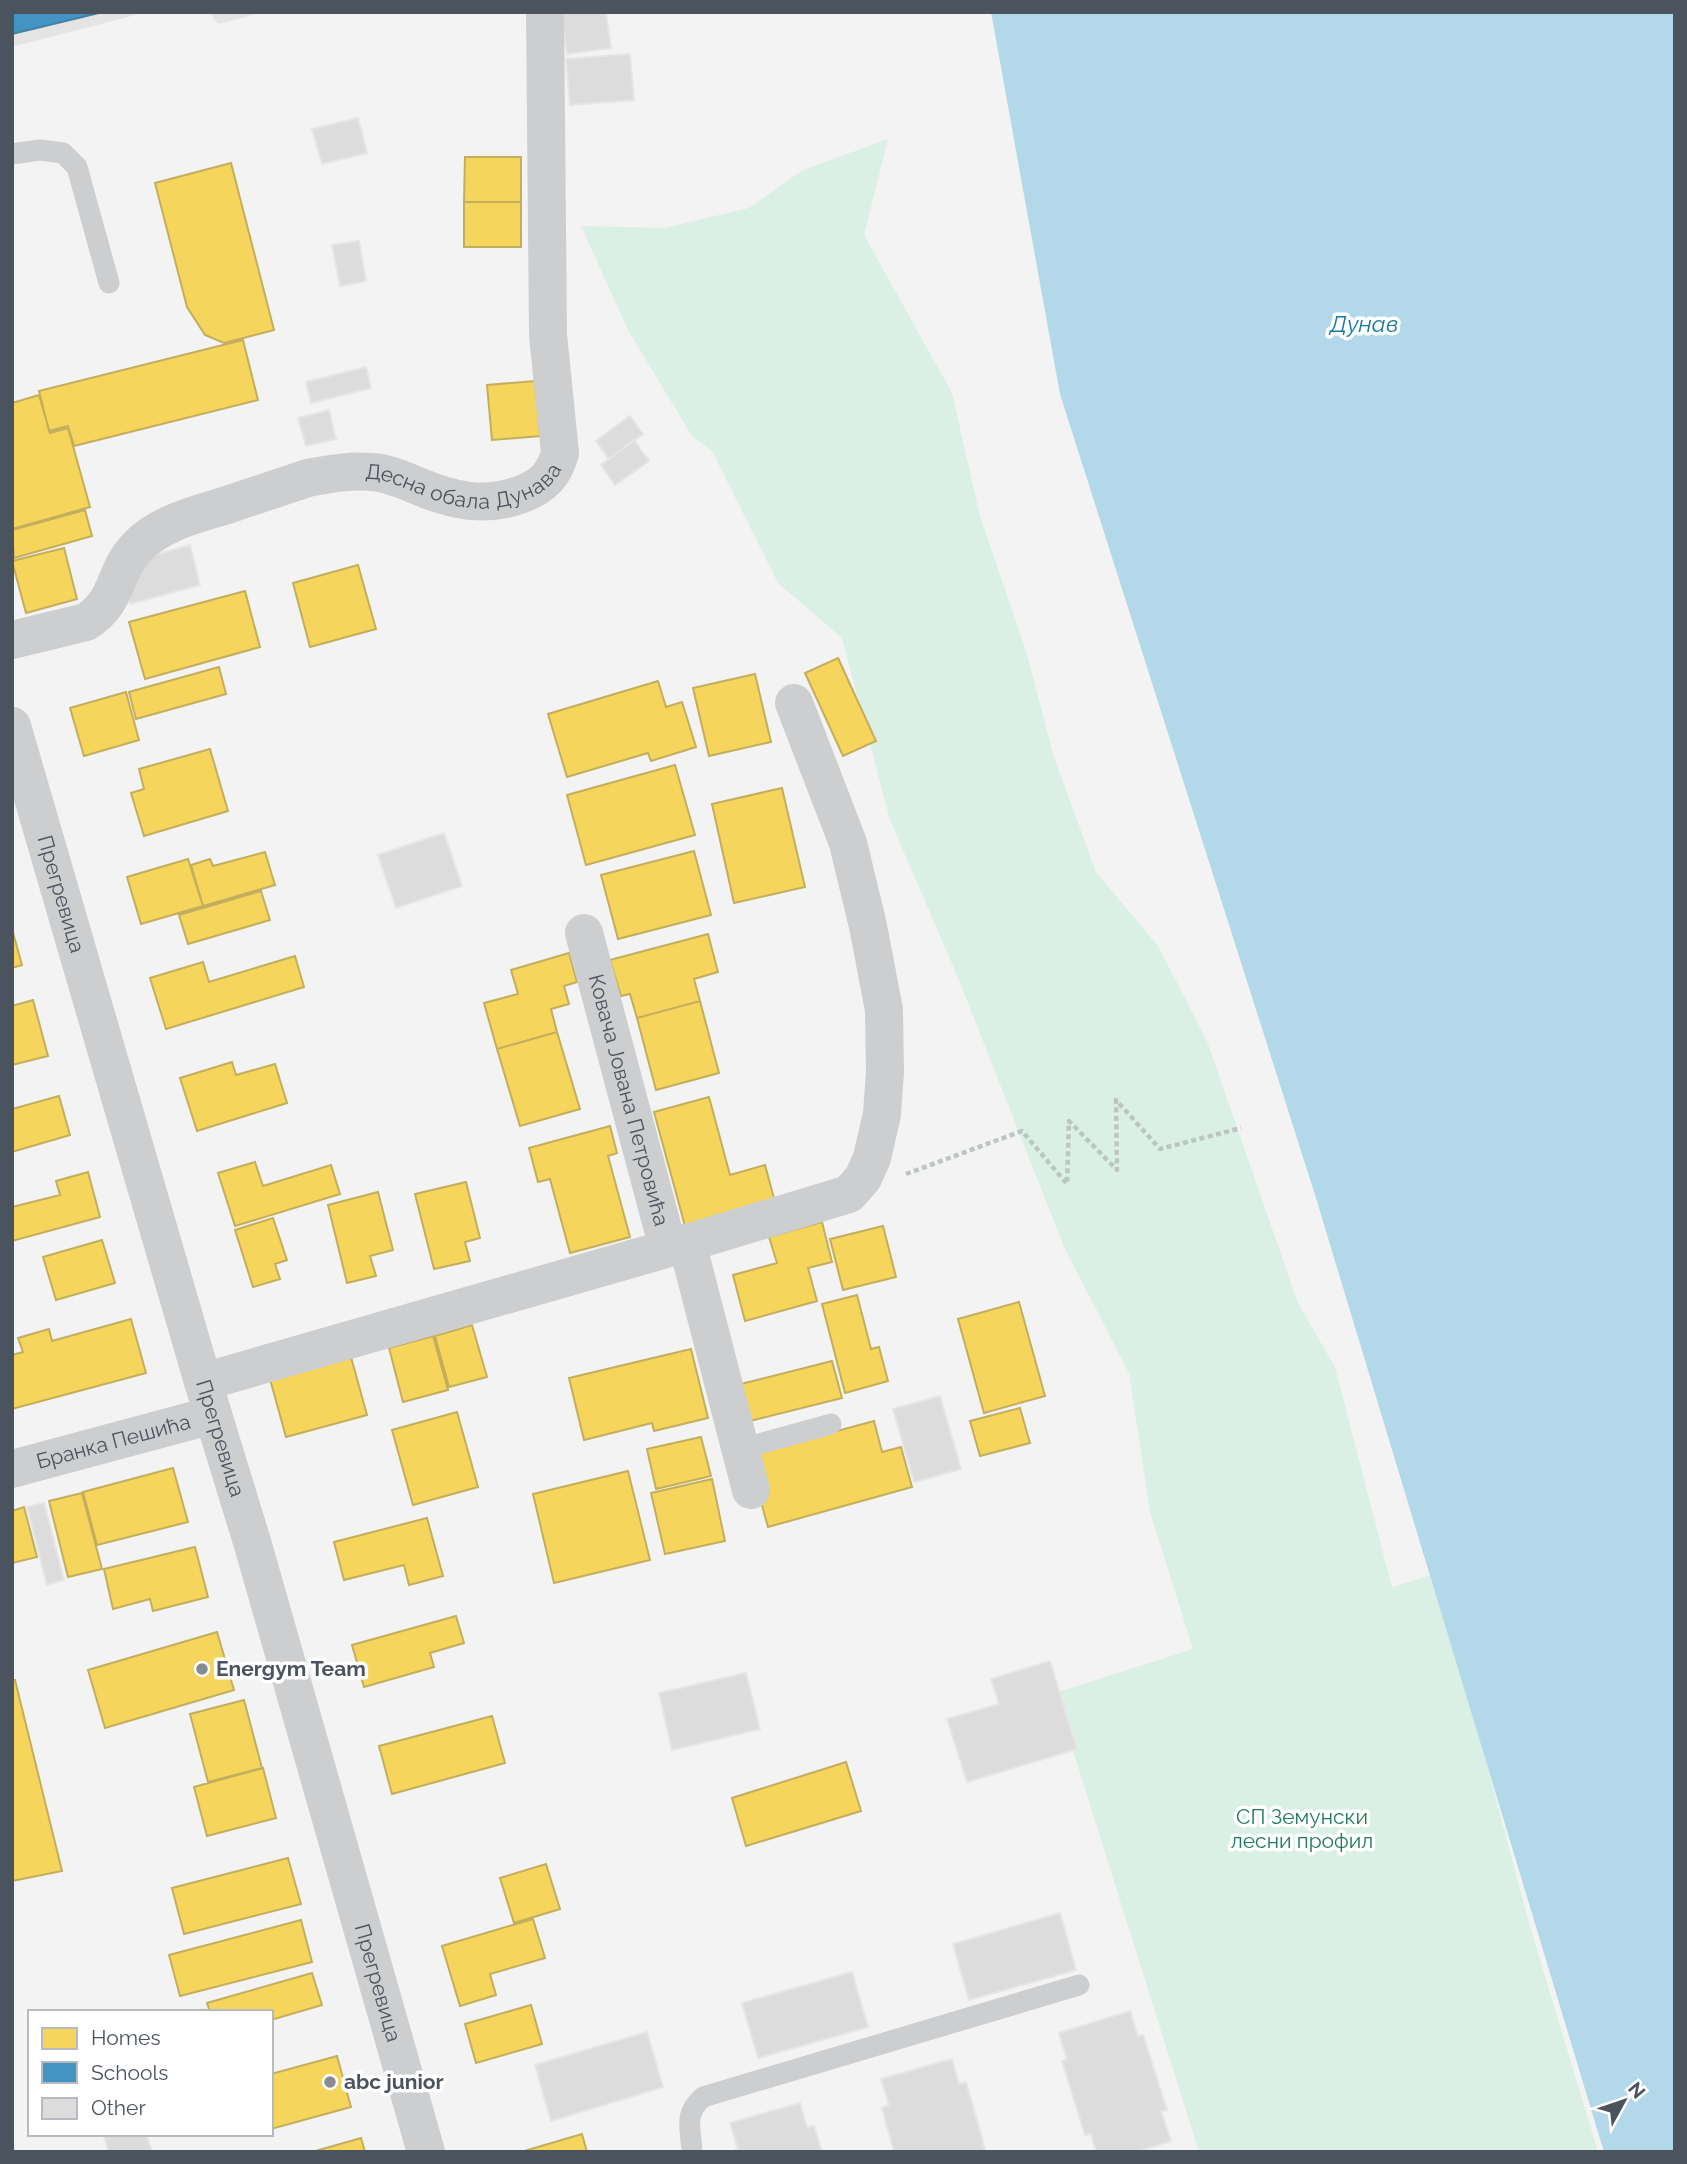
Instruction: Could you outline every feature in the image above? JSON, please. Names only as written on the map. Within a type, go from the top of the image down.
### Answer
[{"type":"street","name":"Десна обала Дунава","points":[[12,640],[86,622],[95,616],[110,599],[135,549],[161,528],[308,478],[333,473],[372,471],[393,476],[450,498],[482,503],[515,497],[548,480],[556,466],[559,453],[548,335],[545,12]]},
{"type":"street","points":[[794,703],[848,843],[884,1010],[885,1072],[882,1114],[872,1158],[863,1178],[849,1194]]},
{"type":"street","name":"Прегревица","points":[[12,726],[253,1545],[426,2152]]},
{"type":"street","name":"Ковача Јована Петровића","points":[[584,933],[741,1449],[751,1490]]},
{"type":"street","name":"Ковача Јована Петровића","points":[[678,1245],[849,1194]]},
{"type":"street","name":"Бранка Пешића","points":[[12,1469],[208,1398],[678,1245]]},
{"type":"lane","points":[[12,154],[40,150],[63,153],[77,167],[109,283]]},
{"type":"lane","points":[[741,1449],[831,1424]]},
{"type":"lane","points":[[692,2152],[689,2121],[693,2106],[703,2097],[1079,1985]]},
{"type":"path","points":[[849,1194],[1022,1131],[1067,1184],[1069,1121],[1117,1170],[1116,1100],[1160,1149],[1241,1128]]},
{"type":"shaded area","points":[[12,12],[147,12],[12,47]]},
{"type":"shaded area","points":[[209,12],[265,12],[218,24]]},
{"type":"green space","name":"СП Земунски лесни профил","points":[[888,139],[864,235],[952,393],[980,516],[1026,651],[1054,757],[1096,872],[1158,946],[1207,1041],[1298,1303],[1335,1367],[1392,1587],[1436,1574],[1529,1923],[1598,2152],[1199,2152],[1055,1693],[1193,1649],[1150,1512],[1129,1373],[1064,1247],[959,980],[890,820],[842,638],[778,583],[712,451],[692,436],[628,330],[581,226],[664,228],[749,208],[803,170]]},
{"type":"water","name":"Дунав","points":[[991,12],[1675,12],[1675,2152],[1604,2152],[1316,1198],[1060,394]]},
{"type":"building: Homes","points":[[465,157],[521,157],[521,202],[464,202]]},
{"type":"building: Homes","points":[[231,163],[274,330],[224,343],[205,335],[187,307],[155,183]]},
{"type":"building: Homes","points":[[464,202],[521,202],[521,247],[464,247]]},
{"type":"building: Homes","points":[[243,340],[258,400],[74,446],[68,426],[49,431],[39,391]]},
{"type":"building: Homes","points":[[535,381],[540,436],[492,440],[487,385]]},
{"type":"building: Homes","points":[[39,395],[50,433],[68,428],[90,507],[12,529],[12,403]]},
{"type":"building: Homes","points":[[85,510],[92,536],[14,558],[12,530]]},
{"type":"building: Homes","points":[[64,548],[77,599],[26,613],[12,561]]},
{"type":"building: Homes","points":[[358,565],[376,629],[310,647],[293,583]]},
{"type":"building: Homes","points":[[245,591],[260,647],[145,679],[129,622]]},
{"type":"building: Homes","points":[[838,658],[876,741],[843,756],[805,673]]},
{"type":"building: Homes","points":[[219,667],[226,694],[136,719],[129,692]]},
{"type":"building: Homes","points":[[755,674],[771,742],[709,756],[693,688]]},
{"type":"building: Homes","points":[[658,681],[666,707],[682,702],[696,747],[651,761],[648,753],[567,777],[548,714]]},
{"type":"building: Homes","points":[[126,692],[139,740],[84,756],[70,708]]},
{"type":"building: Homes","points":[[210,749],[228,811],[144,836],[131,793],[144,789],[139,769]]},
{"type":"building: Homes","points":[[675,765],[695,835],[586,865],[567,795]]},
{"type":"building: Homes","points":[[782,788],[805,887],[734,903],[712,804]]},
{"type":"building: Homes","points":[[694,851],[711,915],[618,939],[601,875]]},
{"type":"building: Homes","points":[[265,852],[275,885],[203,906],[191,865],[210,859],[213,866]]},
{"type":"building: Homes","points":[[188,859],[203,906],[141,924],[127,877]]},
{"type":"building: Homes","points":[[261,891],[270,920],[188,944],[179,915]]},
{"type":"building: Homes","points":[[12,929],[22,965],[12,968]]},
{"type":"building: Homes","points":[[708,934],[718,972],[694,979],[700,1001],[637,1018],[630,994],[621,996],[610,960]]},
{"type":"building: Homes","points":[[569,953],[577,982],[564,986],[569,1004],[551,1009],[557,1032],[497,1049],[484,1003],[518,994],[511,970]]},
{"type":"building: Homes","points":[[295,956],[304,987],[166,1029],[150,978],[203,962],[209,982]]},
{"type":"building: Homes","points":[[33,1000],[48,1056],[12,1065],[12,1006]]},
{"type":"building: Homes","points":[[700,1001],[719,1073],[656,1090],[637,1018]]},
{"type":"building: Homes","points":[[557,1032],[580,1109],[520,1126],[497,1049]]},
{"type":"building: Homes","points":[[232,1062],[236,1075],[275,1064],[287,1103],[197,1131],[180,1078]]},
{"type":"building: Homes","points":[[59,1096],[70,1135],[12,1152],[12,1109]]},
{"type":"building: Homes","points":[[709,1097],[730,1175],[765,1165],[775,1202],[685,1226],[654,1112]]},
{"type":"building: Homes","points":[[610,1126],[617,1153],[608,1156],[630,1237],[570,1253],[550,1179],[538,1182],[529,1148]]},
{"type":"building: Homes","points":[[255,1162],[263,1186],[331,1165],[340,1194],[235,1226],[218,1173]]},
{"type":"building: Homes","points":[[88,1172],[100,1217],[12,1241],[12,1207],[60,1195],[56,1181]]},
{"type":"building: Homes","points":[[466,1182],[480,1238],[465,1242],[470,1261],[434,1269],[415,1194]]},
{"type":"building: Homes","points":[[378,1192],[393,1250],[370,1256],[376,1276],[347,1283],[328,1205]]},
{"type":"building: Homes","points":[[273,1218],[287,1260],[275,1264],[280,1279],[253,1287],[235,1230]]},
{"type":"building: Homes","points":[[822,1222],[832,1262],[808,1268],[817,1301],[745,1321],[733,1275],[777,1263],[769,1237]]},
{"type":"building: Homes","points":[[883,1226],[896,1277],[843,1290],[830,1239]]},
{"type":"building: Homes","points":[[102,1240],[115,1283],[56,1300],[43,1257]]},
{"type":"building: Homes","points":[[857,1295],[871,1349],[879,1347],[888,1381],[845,1393],[822,1304]]},
{"type":"building: Homes","points":[[1019,1302],[1045,1396],[984,1413],[958,1319]]},
{"type":"building: Homes","points":[[131,1319],[146,1373],[12,1409],[12,1355],[23,1352],[18,1338],[49,1329],[52,1341]]},
{"type":"building: Homes","points":[[472,1325],[487,1377],[449,1387],[435,1336]]},
{"type":"building: Homes","points":[[433,1336],[448,1390],[403,1402],[389,1348]]},
{"type":"building: Homes","points":[[691,1349],[708,1418],[654,1431],[652,1423],[584,1440],[569,1378]]},
{"type":"building: Homes","points":[[351,1357],[367,1415],[286,1437],[270,1379]]},
{"type":"building: Homes","points":[[832,1361],[842,1398],[750,1421],[741,1384]]},
{"type":"building: Homes","points":[[1020,1408],[1030,1443],[980,1456],[970,1421]]},
{"type":"building: Homes","points":[[457,1412],[478,1487],[413,1505],[392,1430]]},
{"type":"building: Homes","points":[[874,1421],[882,1452],[901,1447],[912,1487],[768,1527],[748,1455]]},
{"type":"building: Homes","points":[[701,1437],[711,1476],[656,1489],[647,1449]]},
{"type":"building: Homes","points":[[173,1468],[188,1522],[97,1545],[83,1492]]},
{"type":"building: Homes","points":[[628,1471],[650,1560],[554,1583],[533,1494]]},
{"type":"building: Homes","points":[[712,1479],[725,1541],[665,1554],[651,1493]]},
{"type":"building: Homes","points":[[82,1493],[102,1569],[68,1577],[49,1501]]},
{"type":"building: Homes","points":[[24,1507],[37,1557],[12,1563],[12,1511]]},
{"type":"building: Homes","points":[[427,1518],[443,1576],[409,1585],[404,1565],[344,1580],[334,1542]]},
{"type":"building: Homes","points":[[195,1547],[208,1597],[153,1611],[150,1599],[113,1609],[104,1569]]},
{"type":"building: Homes","points":[[456,1616],[464,1643],[430,1653],[434,1667],[364,1687],[352,1645]]},
{"type":"building: Homes","points":[[217,1632],[234,1690],[105,1728],[88,1670]]},
{"type":"building: Homes","points":[[12,1680],[15,1680],[62,1871],[12,1881]]},
{"type":"building: Homes","points":[[244,1700],[262,1768],[208,1782],[190,1714]]},
{"type":"building: Homes","points":[[492,1716],[505,1763],[392,1794],[379,1746]]},
{"type":"building: Homes","points":[[846,1762],[861,1811],[746,1846],[732,1798]]},
{"type":"building: Homes","points":[[263,1768],[276,1818],[207,1836],[194,1787]]},
{"type":"building: Homes","points":[[288,1858],[301,1904],[184,1934],[172,1888]]},
{"type":"building: Homes","points":[[546,1864],[560,1909],[514,1923],[500,1878]]},
{"type":"building: Homes","points":[[533,1919],[545,1958],[490,1974],[496,1995],[460,2006],[442,1946]]},
{"type":"building: Homes","points":[[301,1920],[312,1962],[180,1996],[169,1955]]},
{"type":"building: Homes","points":[[312,1973],[322,2005],[273,2019],[273,2010],[209,2010],[207,2003]]},
{"type":"building: Homes","points":[[531,2005],[542,2044],[476,2063],[465,2024]]},
{"type":"building: Homes","points":[[337,2056],[351,2107],[273,2128],[273,2073]]},
{"type":"building: Homes","points":[[582,2134],[587,2152],[521,2152]]},
{"type":"building: Homes","points":[[361,2138],[365,2152],[312,2152]]},
{"type":"building: Schools","points":[[12,12],[103,12],[12,34]]},
{"type":"building: Other","points":[[561,12],[606,12],[611,48],[567,54]]},
{"type":"building: Other","points":[[630,54],[634,100],[570,105],[566,59]]},
{"type":"building: Other","points":[[358,118],[367,153],[322,164],[312,129]]},
{"type":"building: Other","points":[[359,241],[366,281],[340,286],[332,245]]},
{"type":"building: Other","points":[[366,367],[371,388],[311,403],[306,382]]},
{"type":"building: Other","points":[[329,410],[336,439],[306,446],[298,418]]},
{"type":"building: Other","points":[[630,416],[643,434],[609,459],[596,441]]},
{"type":"building: Other","points":[[634,440],[649,461],[615,485],[601,465]]},
{"type":"building: Other","points":[[190,545],[200,585],[130,604],[124,581],[134,561]]},
{"type":"building: Other","points":[[444,833],[462,886],[396,908],[378,855]]},
{"type":"building: Other","points":[[940,1396],[961,1469],[914,1482],[893,1409]]},
{"type":"building: Other","points":[[44,1503],[64,1580],[47,1585],[27,1507]]},
{"type":"building: Other","points":[[1050,1661],[1077,1749],[967,1782],[947,1719],[999,1704],[991,1679]]},
{"type":"building: Other","points":[[746,1673],[760,1729],[672,1750],[659,1693]]},
{"type":"building: Other","points":[[1060,1913],[1076,1970],[969,2000],[953,1944]]},
{"type":"building: Other","points":[[852,1972],[868,2027],[758,2058],[742,2003]]},
{"type":"building: Other","points":[[1130,2011],[1138,2037],[1143,2035],[1167,2110],[1161,2111],[1171,2141],[1136,2152],[1096,2152],[1091,2134],[1085,2135],[1062,2061],[1067,2059],[1059,2033]]},
{"type":"building: Other","points":[[647,2032],[663,2087],[551,2121],[535,2065]]},
{"type":"building: Other","points":[[952,2059],[959,2084],[966,2082],[986,2152],[894,2152],[882,2108],[889,2105],[881,2079]]},
{"type":"building: Other","points":[[800,2103],[807,2128],[814,2126],[822,2152],[731,2152],[738,2149],[730,2123]]},
{"type":"building: Other","points":[[104,2136],[147,2136],[152,2152],[109,2152]]},
{"type":"place","name":"Energym Team","points":[[202,1669]]},
{"type":"place","name":"abc junior","points":[[330,2082]]}]
